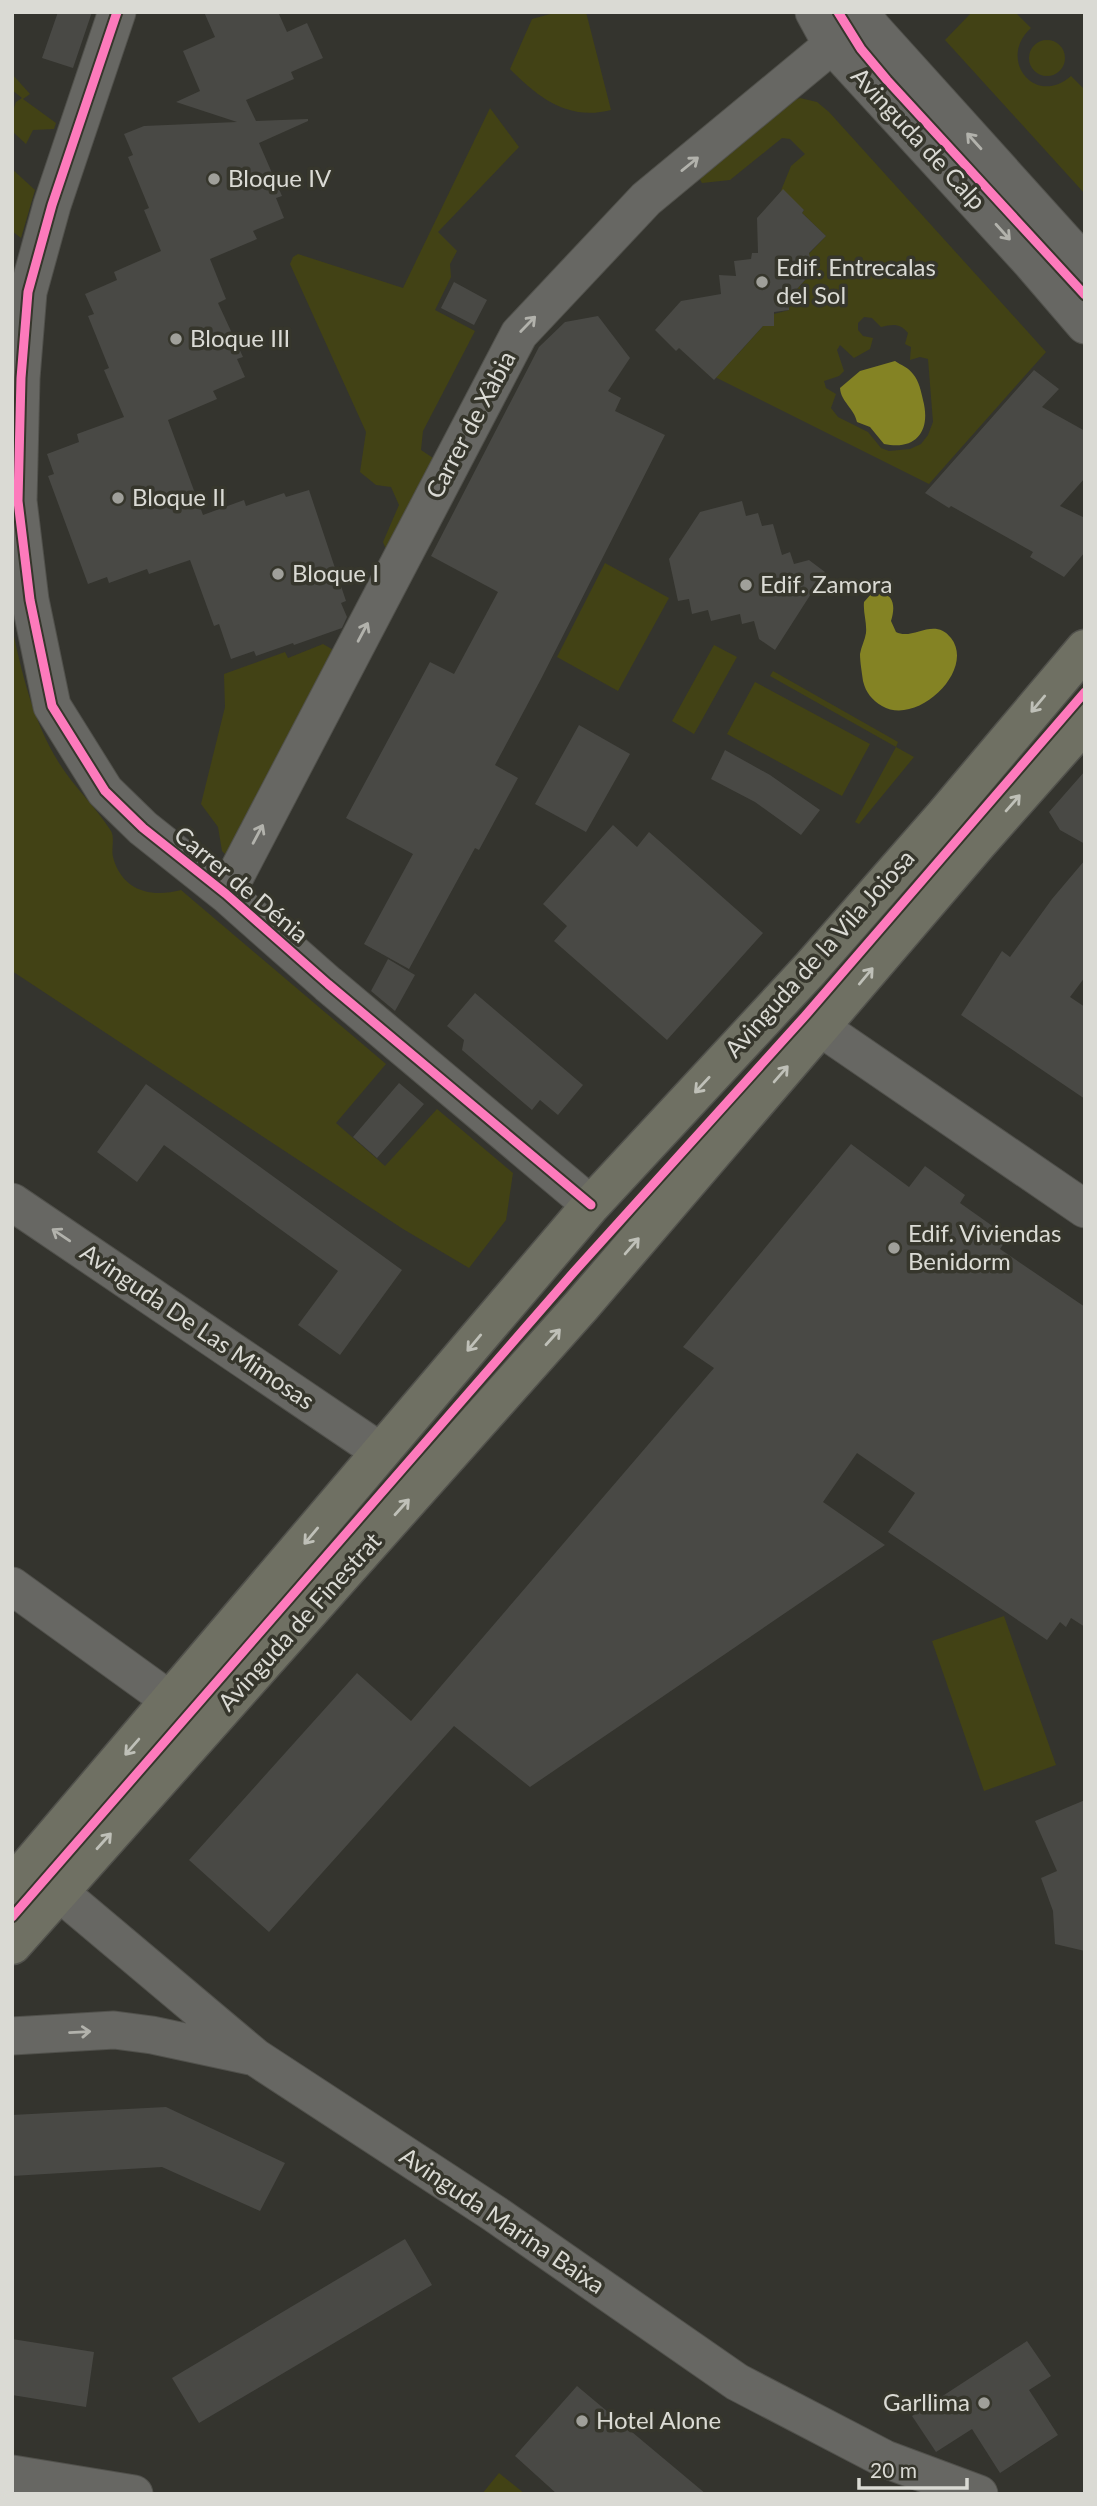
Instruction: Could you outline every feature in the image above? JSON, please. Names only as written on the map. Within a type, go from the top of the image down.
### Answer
[{"type":"main road","name":"Avinguda de la Vila Joiosa","points":[[549,1253],[810,969],[946,815],[1085,649]]},
{"type":"main road","name":"Avinguda de la Vila Joiosa","points":[[587,1298],[813,1022],[1085,722]]},
{"type":"main road","name":"Avinguda de la Vila Joiosa","points":[[810,969],[801,991],[800,1005],[813,1022]]},
{"type":"main road","name":"Avinguda de la Vila Joiosa","points":[[749,1035],[782,1019],[813,1022]]},
{"type":"main road","name":"Avinguda de Finestrat","points":[[12,1886],[549,1253]]},
{"type":"main road","name":"Avinguda de Finestrat","points":[[12,1945],[587,1298]]},
{"type":"street","name":"Carrer de Dénia","points":[[117,12],[52,205],[28,292],[15,497],[30,600],[52,706],[105,791],[143,828],[226,894],[328,984],[591,1205]]},
{"type":"street","name":"Avinguda de Calp","points":[[814,12],[832,45],[1085,324]]},
{"type":"street","name":"Avinguda de Calp","points":[[860,12],[1085,264]]},
{"type":"street","name":"Carrer de Xàbia","points":[[226,894],[519,334],[646,199],[832,45]]},
{"type":"street","points":[[813,1022],[1085,1209]]},
{"type":"street","name":"Avinguda De Las Mimosas","points":[[12,1202],[381,1452]]},
{"type":"street","points":[[12,1586],[171,1701]]},
{"type":"street","points":[[59,1892],[51,1873],[67,1822]]},
{"type":"street","points":[[12,1865],[46,1835],[67,1822]]},
{"type":"street","points":[[12,1902],[44,1889],[59,1892]]},
{"type":"street","name":"Avinguda Marina Baixa","points":[[59,1892],[255,2057],[495,2214],[737,2382],[885,2459],[979,2494]]},
{"type":"street","points":[[12,2036],[114,2030],[152,2035],[255,2057]]},
{"type":"street","points":[[12,2474],[134,2494]]},
{"type":"shaded area","points":[[558,12],[586,12],[611,110],[596,113],[568,110],[543,98],[510,69],[532,19]]},
{"type":"shaded area","points":[[972,12],[1015,12],[1031,28],[1021,40],[1018,53],[1019,65],[1024,75],[1033,83],[1044,86],[1057,84],[1071,76],[1085,90],[1085,194],[945,40]]},
{"type":"shaded area","points":[[1047,40],[1060,45],[1065,58],[1060,71],[1047,76],[1034,71],[1029,58],[1034,45]]},
{"type":"shaded area","points":[[12,74],[30,94],[23,99],[56,123],[54,129],[33,130],[26,144],[12,131],[12,114],[16,102],[22,98],[12,90]]},
{"type":"shaded area","points":[[800,98],[817,102],[829,112],[1046,352],[929,484],[705,372],[727,347],[737,355],[763,326],[774,326],[774,314],[789,310],[789,298],[813,271],[812,266],[804,259],[826,236],[802,213],[804,210],[780,193],[791,166],[805,154],[790,139],[782,138],[730,180],[702,183],[698,176],[785,104]],"holes":[[[864,317],[872,318],[881,327],[896,325],[908,333],[905,344],[911,347],[910,360],[920,357],[928,359],[933,422],[921,444],[910,449],[889,451],[881,448],[868,432],[838,417],[831,408],[836,394],[826,388],[824,381],[839,376],[844,371],[837,350],[840,345],[854,358],[870,349],[873,338],[863,336],[858,330],[858,323]]]},
{"type":"shaded area","points":[[490,108],[519,147],[438,232],[457,251],[450,264],[451,277],[435,310],[475,331],[423,431],[421,450],[436,460],[388,554],[383,542],[399,505],[391,487],[376,485],[360,472],[366,432],[290,264],[298,254],[403,288]]},
{"type":"shaded area","points":[[12,169],[35,190],[21,238],[12,231]]},
{"type":"shaded area","points":[[895,361],[909,370],[918,383],[925,421],[919,436],[913,441],[895,445],[884,444],[870,427],[857,422],[840,388],[860,371]]},
{"type":"shaded area","points":[[605,563],[669,598],[618,691],[557,657]]},
{"type":"shaded area","points":[[880,591],[889,596],[893,603],[891,621],[896,632],[909,634],[938,629],[951,638],[957,651],[956,665],[939,692],[911,709],[896,710],[882,706],[870,696],[863,681],[860,654],[866,633],[864,602],[872,593]]},
{"type":"shaded area","points":[[12,627],[24,680],[42,731],[65,772],[111,831],[113,857],[123,878],[149,892],[181,890],[386,1064],[336,1123],[385,1166],[437,1109],[513,1173],[506,1220],[469,1268],[403,1229],[12,971]]},
{"type":"shaded area","points":[[323,644],[337,652],[226,855],[222,851],[218,827],[201,804],[225,707],[224,674],[285,652],[288,658]]},
{"type":"shaded area","points":[[714,645],[737,657],[694,734],[672,721]]},
{"type":"shaded area","points":[[773,671],[898,742],[896,747],[770,676]]},
{"type":"shaded area","points":[[755,682],[870,744],[842,796],[727,734]]},
{"type":"shaded area","points":[[896,747],[914,757],[859,824],[855,822]]},
{"type":"shaded area","points":[[1004,1616],[1056,1765],[984,1791],[932,1641]]},
{"type":"shaded area","points":[[499,2473],[525,2494],[482,2494]]},
{"type":"building","points":[[58,12],[92,12],[73,68],[42,58]]},
{"type":"building","points":[[204,12],[278,12],[287,32],[307,23],[323,58],[291,72],[294,79],[246,100],[256,121],[308,121],[259,143],[282,196],[276,198],[284,218],[253,231],[257,239],[210,259],[226,299],[218,303],[243,357],[237,359],[245,377],[213,391],[217,399],[168,420],[203,515],[244,500],[246,506],[284,493],[286,497],[309,490],[346,601],[341,603],[347,617],[342,628],[256,656],[254,651],[231,659],[219,624],[214,626],[190,560],[149,574],[147,569],[109,583],[107,577],[88,584],[48,476],[54,474],[47,454],[79,442],[77,434],[124,417],[104,370],[109,368],[88,316],[94,314],[85,294],[117,280],[114,272],[161,251],[144,210],[149,208],[128,157],[133,155],[124,134],[144,126],[237,122],[176,102],[200,91],[183,51],[215,37]]},
{"type":"building","name":"Edif. Entrecalas del Sol","points":[[783,189],[804,210],[802,213],[826,236],[809,253],[813,271],[789,298],[789,310],[774,312],[774,326],[763,326],[714,380],[679,348],[676,351],[655,330],[681,301],[721,294],[719,275],[736,276],[734,261],[751,259],[752,253],[758,253],[757,218]]},
{"type":"building","points":[[454,282],[487,300],[474,325],[441,308]]},
{"type":"building","points":[[598,316],[630,358],[608,391],[621,398],[615,411],[665,435],[495,765],[518,778],[479,850],[475,848],[409,969],[364,944],[413,854],[346,818],[430,662],[454,674],[498,592],[431,556],[539,347],[565,322]]},
{"type":"building","points":[[1034,370],[1059,389],[1042,407],[1085,431],[1085,478],[1060,506],[1085,518],[1085,552],[1064,577],[1030,557],[1033,552],[925,493]]},
{"type":"building","name":"Edif. Zamora","points":[[742,501],[746,516],[758,513],[762,526],[773,524],[782,555],[790,552],[794,564],[809,560],[825,572],[775,650],[759,639],[754,621],[742,624],[740,614],[711,621],[708,610],[692,614],[689,599],[678,601],[669,559],[700,512]]},
{"type":"building","points":[[579,725],[630,754],[586,832],[535,804]]},
{"type":"building","points":[[725,750],[770,775],[820,810],[801,835],[755,802],[711,779]]},
{"type":"building","points":[[1085,771],[1085,844],[1060,830],[1049,812]]},
{"type":"building","points":[[613,825],[637,847],[649,832],[763,933],[667,1040],[554,941],[567,926],[543,904]]},
{"type":"building","points":[[1085,860],[1085,977],[1070,997],[1085,1007],[1085,1099],[961,1015],[1002,951],[1010,957],[1052,899]]},
{"type":"building","points":[[388,959],[415,975],[395,1011],[371,991]]},
{"type":"building","points":[[475,993],[583,1085],[558,1115],[540,1100],[532,1110],[462,1050],[464,1040],[447,1026]]},
{"type":"building","points":[[399,1083],[424,1104],[377,1158],[353,1137]]},
{"type":"building","points":[[146,1084],[402,1270],[340,1355],[298,1325],[338,1271],[164,1145],[137,1182],[97,1152]]},
{"type":"building","points":[[851,1144],[909,1187],[925,1166],[965,1195],[960,1203],[1008,1237],[1000,1249],[1085,1307],[1085,1627],[1071,1618],[1066,1627],[1060,1622],[1047,1640],[888,1532],[915,1493],[857,1453],[823,1502],[885,1545],[530,1787],[454,1726],[269,1932],[189,1860],[357,1673],[411,1721],[714,1368],[683,1347]]},
{"type":"building","points":[[1085,1800],[1085,1951],[1055,1944],[1053,1911],[1041,1878],[1057,1871],[1035,1821]]},
{"type":"building","points":[[166,2107],[285,2163],[260,2211],[162,2167],[12,2176],[12,2115]]},
{"type":"building","points":[[405,2239],[432,2285],[199,2423],[172,2378]]},
{"type":"building","points":[[12,2339],[94,2352],[86,2407],[12,2395]]},
{"type":"building","name":"Garllima","points":[[1027,2341],[1051,2376],[1029,2390],[1058,2435],[1000,2473],[972,2429],[936,2452],[912,2416]]},
{"type":"building","name":"Hotel Alone","points":[[577,2386],[706,2494],[557,2494],[515,2456]]},
{"type":"cycle path","points":[[117,12],[52,205],[28,292],[21,378],[18,501],[30,600],[52,706],[105,791],[143,828],[226,894],[328,984],[591,1205]]},
{"type":"cycle path","points":[[838,12],[861,49],[887,80],[1085,295]]},
{"type":"cycle path","points":[[12,1917],[573,1273],[805,1016],[1085,692]]},
{"type":"place","name":"Bloque IV","points":[[214,179]]},
{"type":"place","name":"Edif. Entrecalas del Sol","points":[[762,282]]},
{"type":"place","name":"Bloque III","points":[[176,339]]},
{"type":"place","name":"Bloque II","points":[[118,498]]},
{"type":"place","name":"Bloque I","points":[[278,574]]},
{"type":"place","name":"Edif. Zamora","points":[[746,585]]},
{"type":"place","name":"Edif. Viviendas Benidorm","points":[[894,1248]]},
{"type":"place","name":"Garllima","points":[[984,2403]]},
{"type":"place","name":"Hotel Alone","points":[[582,2421]]}]
